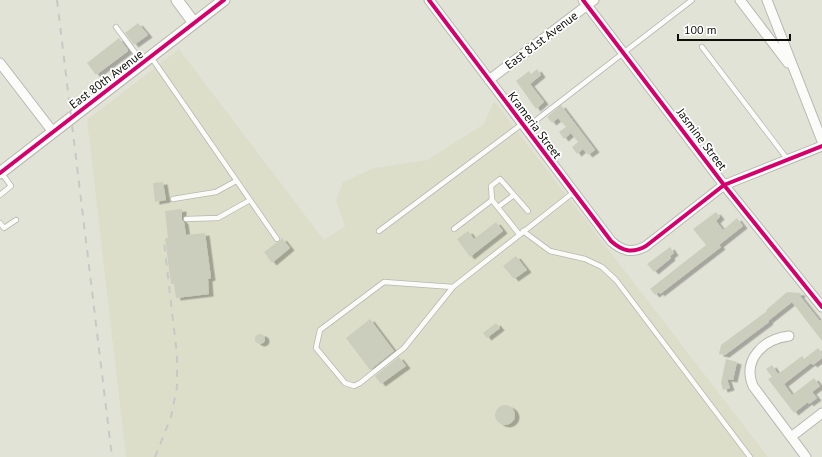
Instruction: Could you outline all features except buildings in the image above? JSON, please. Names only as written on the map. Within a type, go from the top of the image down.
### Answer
[{"type":"street","points":[[177,0],[194,23]]},
{"type":"street","name":"East 80th Avenue","points":[[0,172],[224,0]]},
{"type":"street","name":"Krameria Street","points":[[429,0],[611,241],[622,249],[633,251],[639,250],[646,246],[724,185]]},
{"type":"street","points":[[740,0],[797,74]]},
{"type":"street","points":[[767,0],[822,141]]},
{"type":"street","name":"East 81st Avenue","points":[[489,80],[588,2]]},
{"type":"street","name":"Jasmine Street","points":[[588,2],[624,53],[724,185],[822,307]]},
{"type":"street","points":[[0,63],[53,132]]},
{"type":"street","points":[[724,185],[822,146]]},
{"type":"street","points":[[789,336],[772,340],[761,347],[753,358],[750,374],[752,386],[806,457]]},
{"type":"street","points":[[791,437],[822,413]]},
{"type":"lane","points":[[379,231],[624,53],[692,0]]},
{"type":"lane","points":[[116,27],[147,60],[277,239]]},
{"type":"lane","points":[[702,47],[788,160]]},
{"type":"lane","points":[[0,172],[11,186],[0,195]]},
{"type":"lane","points":[[519,234],[492,200],[491,186],[500,179],[528,211]]},
{"type":"lane","points":[[173,199],[216,192],[236,181]]},
{"type":"lane","points":[[453,287],[384,282],[320,330],[316,348],[345,383],[354,386],[360,383],[404,348],[453,287],[574,192]]},
{"type":"lane","points":[[498,207],[514,195]]},
{"type":"lane","points":[[186,220],[218,218],[250,200]]},
{"type":"lane","points":[[454,229],[492,200]]},
{"type":"lane","points":[[0,223],[4,228],[16,220]]},
{"type":"lane","points":[[523,231],[550,251],[585,259],[602,267],[616,280],[750,457]]},
{"type":"shaded area","points":[[179,49],[324,240],[345,226],[336,201],[343,182],[374,168],[427,160],[484,124],[494,101],[768,457],[126,457],[87,120]]},
{"type":"railway","points":[[57,0],[112,457]]},
{"type":"railway","points":[[155,457],[171,417],[177,387],[177,355],[164,242]]},
{"type":"cycle path","points":[[0,173],[224,0]]},
{"type":"cycle path","points":[[429,0],[611,241],[623,249],[632,251],[646,246],[724,185],[822,146]]},
{"type":"cycle path","points":[[583,0],[724,185],[822,307]]}]
